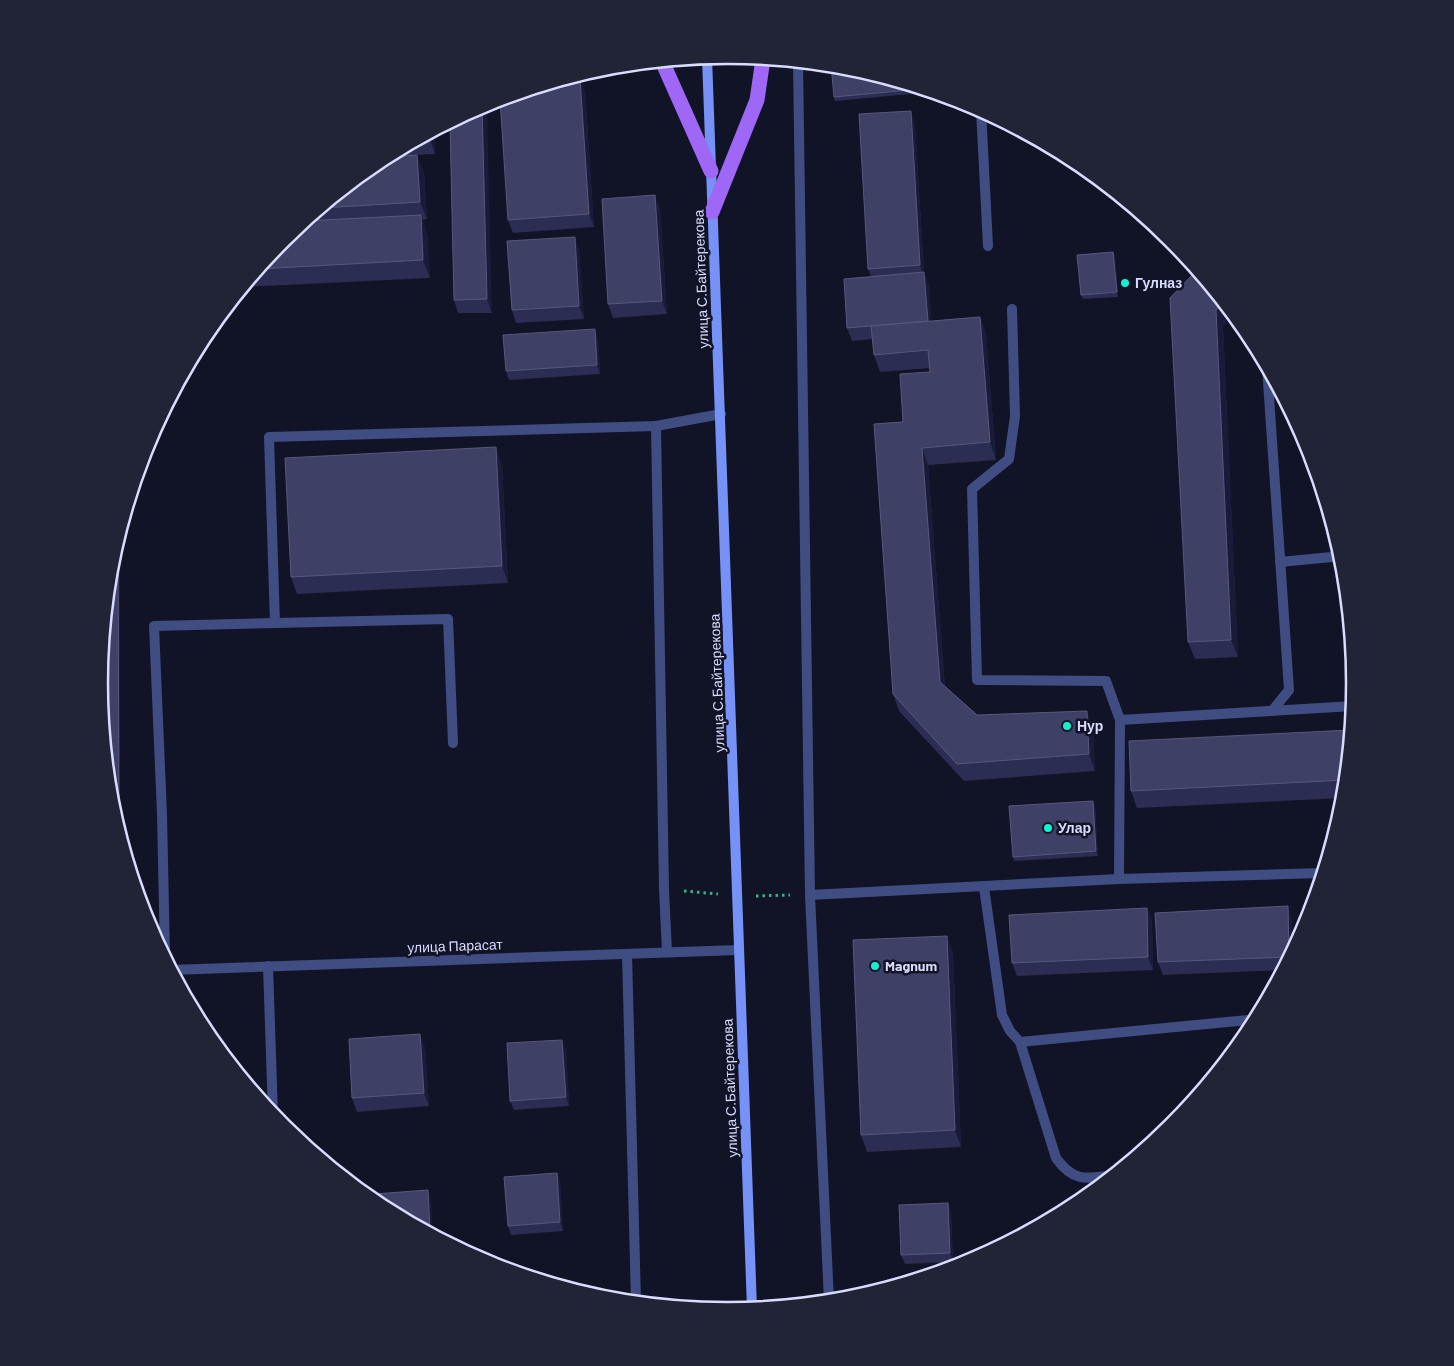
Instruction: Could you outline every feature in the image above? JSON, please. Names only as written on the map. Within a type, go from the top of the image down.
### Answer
[{"type":"main road","name":"улица С.Байтерекова","points":[[707,64],[752,1301]]},
{"type":"main road","points":[[712,212],[756,100],[762,65]]},
{"type":"main road","points":[[665,67],[711,172]]},
{"type":"street","points":[[798,68],[810,895],[829,1293]]},
{"type":"street","points":[[981,119],[988,246]]},
{"type":"street","points":[[1012,309],[1015,416],[1009,459],[972,489],[977,680],[1106,681],[1120,720],[1119,879]]},
{"type":"street","points":[[1267,381],[1289,690],[1272,711]]},
{"type":"street","points":[[275,623],[269,437],[656,426],[721,414]]},
{"type":"street","points":[[656,426],[663,880],[667,952]]},
{"type":"street","points":[[1280,562],[1333,557]]},
{"type":"street","points":[[165,941],[162,814],[154,626],[448,619],[453,743]]},
{"type":"street","points":[[1120,720],[1345,706]]},
{"type":"street","points":[[810,895],[1119,879],[1316,873]]},
{"type":"street","points":[[984,887],[1002,1015],[1010,1031],[1020,1042],[1056,1158],[1064,1170],[1086,1179],[1100,1177]]},
{"type":"street","name":"улица Парасат","points":[[179,970],[738,950]]},
{"type":"street","points":[[627,954],[636,1295]]},
{"type":"street","points":[[268,966],[273,1103]]},
{"type":"street","points":[[1020,1042],[1246,1020]]},
{"type":"building","points":[[832,73],[905,90],[834,97]]},
{"type":"building","points":[[580,82],[589,214],[508,220],[501,107]]},
{"type":"building","points":[[911,111],[920,265],[868,269],[859,114]]},
{"type":"building","points":[[482,115],[487,299],[454,300],[450,130]]},
{"type":"building","points":[[417,155],[420,202],[331,207],[383,168],[403,156]]},
{"type":"building","points":[[655,195],[662,301],[608,304],[602,199]]},
{"type":"building","points":[[421,215],[423,260],[267,269],[315,220]]},
{"type":"building","points":[[575,237],[579,306],[512,310],[507,241]]},
{"type":"building","points":[[1113,252],[1117,292],[1081,295],[1077,255]]},
{"type":"building","points":[[924,272],[928,321],[847,328],[844,279]]},
{"type":"building","points":[[1193,275],[1219,307],[1216,310],[1231,640],[1188,642],[1170,298]]},
{"type":"building","points":[[980,317],[990,442],[922,448],[940,682],[977,715],[1087,711],[1089,754],[957,764],[893,694],[874,424],[903,422],[900,374],[930,372],[928,350],[874,355],[871,326]]},
{"type":"building","points":[[595,329],[597,365],[506,371],[503,335]]},
{"type":"building","points":[[496,447],[502,566],[291,577],[285,458]]},
{"type":"building","points":[[118,573],[119,798],[109,724],[108,683],[109,642]]},
{"type":"building","points":[[1344,730],[1338,780],[1131,791],[1129,741]]},
{"type":"building","points":[[1093,801],[1096,851],[1013,857],[1009,806]]},
{"type":"building","points":[[1288,906],[1289,942],[1282,957],[1158,962],[1155,913]]},
{"type":"building","points":[[1147,908],[1148,957],[1012,963],[1009,915]]},
{"type":"building","points":[[947,936],[955,1130],[861,1135],[853,940]]},
{"type":"building","points":[[420,1034],[424,1093],[352,1098],[349,1039]]},
{"type":"building","points":[[562,1040],[566,1097],[510,1101],[507,1043]]},
{"type":"building","points":[[557,1173],[560,1222],[508,1226],[504,1177]]},
{"type":"building","points":[[428,1190],[430,1226],[417,1219],[377,1194]]},
{"type":"building","points":[[948,1203],[950,1253],[901,1255],[899,1205]]},
{"type":"place","name":"Гулназ","points":[[1125,283]]},
{"type":"place","name":"Нур","points":[[1067,726]]},
{"type":"place","name":"Улар","points":[[1048,828]]},
{"type":"place","name":"Magnum","points":[[875,966]]}]
